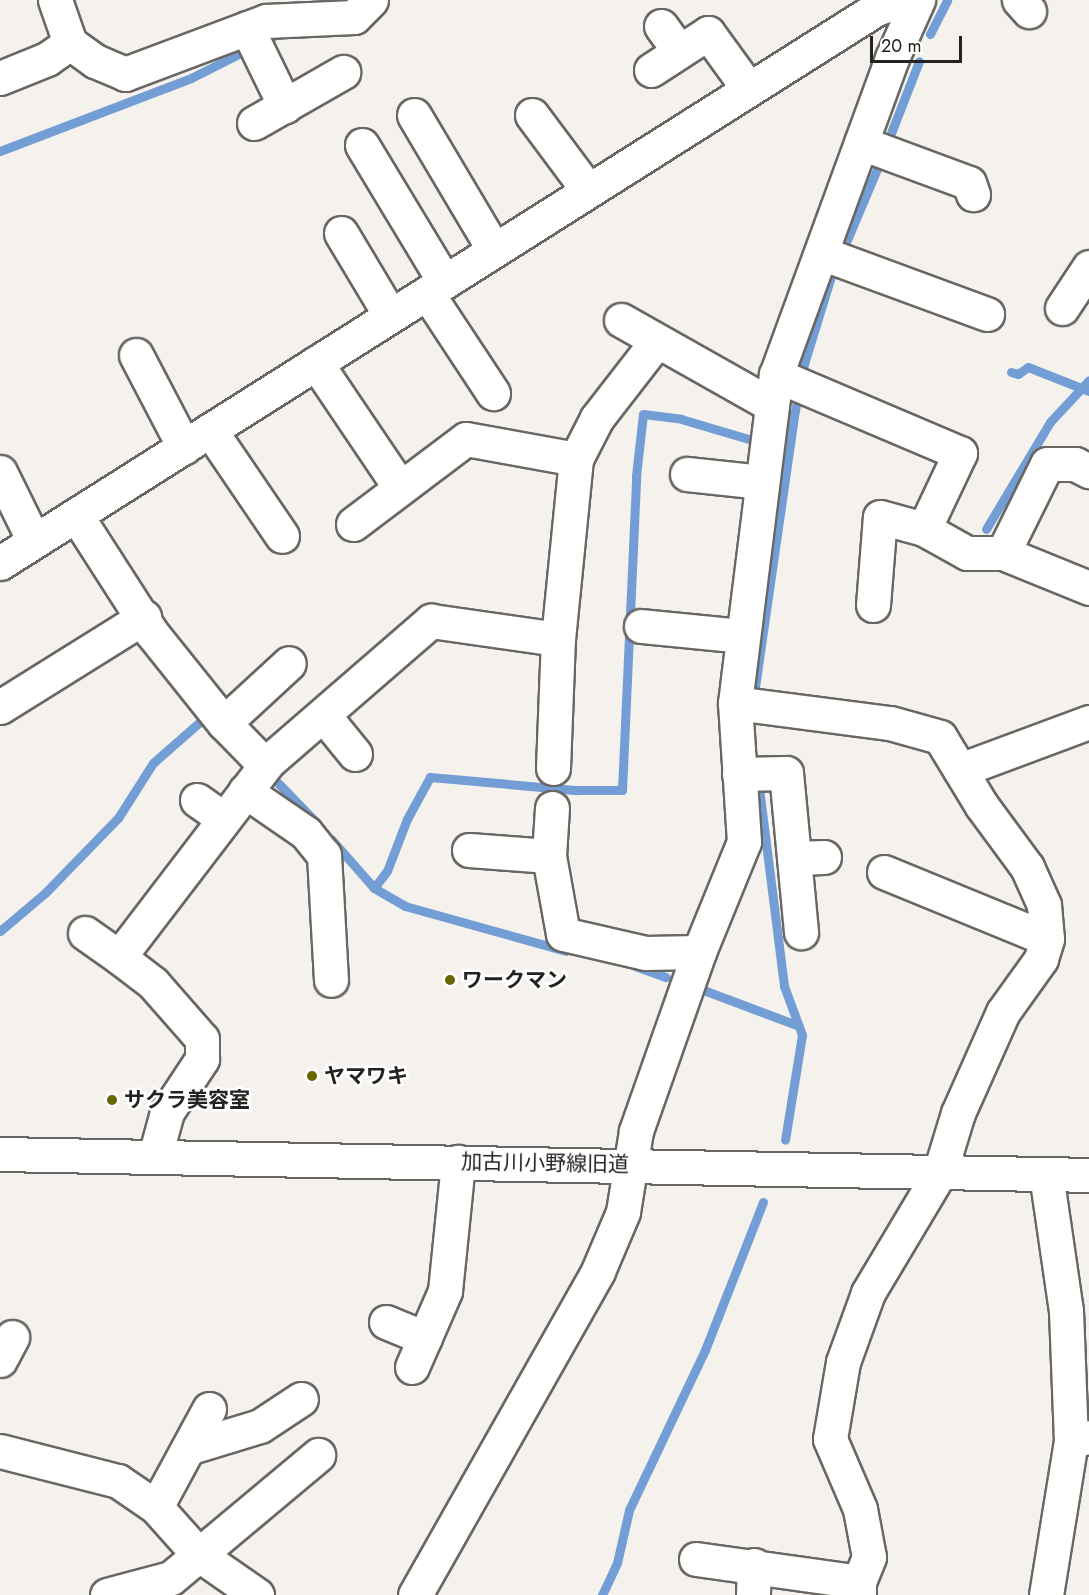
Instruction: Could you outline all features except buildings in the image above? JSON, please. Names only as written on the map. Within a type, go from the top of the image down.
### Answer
[{"type":"street","points":[[55,0],[70,43],[94,62],[125,74],[254,41],[266,21],[354,17],[370,0]]},
{"type":"street","points":[[0,563],[876,9],[896,2],[917,3],[877,148],[821,253],[776,386],[762,482],[736,704],[754,774],[744,842],[691,976],[636,1131],[623,1212],[598,1271],[415,1595]]},
{"type":"street","points":[[651,70],[670,39],[708,33],[748,88]]},
{"type":"street","points":[[254,41],[285,106]]},
{"type":"street","points":[[0,78],[47,59],[70,43]]},
{"type":"street","points":[[254,123],[343,72]]},
{"type":"street","points":[[414,115],[494,250]]},
{"type":"street","points":[[532,115],[588,190]]},
{"type":"street","points":[[362,145],[493,393]]},
{"type":"street","points":[[877,148],[969,183],[973,194]]},
{"type":"street","points":[[341,233],[390,315]]},
{"type":"street","points":[[821,253],[970,317]]},
{"type":"street","points":[[1062,308],[1086,278]]},
{"type":"street","points":[[621,320],[656,342],[776,386],[819,394],[960,453],[924,529]]},
{"type":"street","points":[[553,768],[558,639],[576,459],[597,418],[656,342]]},
{"type":"street","points":[[136,355],[197,438],[282,536]]},
{"type":"street","points":[[316,363],[391,474]]},
{"type":"street","points":[[353,524],[466,439],[576,459]]},
{"type":"street","points":[[1004,553],[1047,464],[1075,464],[1089,471]]},
{"type":"street","points":[[0,472],[34,541]]},
{"type":"street","points":[[687,474],[762,482]]},
{"type":"street","points":[[76,515],[144,617],[151,632],[224,723],[265,765]]},
{"type":"street","points":[[873,605],[880,517],[924,529],[967,553],[1004,553],[1089,588]]},
{"type":"street","points":[[0,707],[144,617]]},
{"type":"street","points":[[119,957],[265,765],[431,621],[558,639]]},
{"type":"street","points":[[641,626],[743,636]]},
{"type":"street","points":[[224,723],[289,663]]},
{"type":"street","points":[[696,1559],[753,1580],[859,1589],[869,1557],[862,1519],[830,1439],[843,1362],[868,1293],[940,1172],[958,1113],[1003,1012],[1041,959],[1047,939],[1044,904],[1027,867],[940,737],[890,723],[736,704]]},
{"type":"street","points":[[324,716],[355,754]]},
{"type":"street","points":[[960,770],[1089,722]]},
{"type":"street","points":[[754,774],[786,773],[809,858],[801,932]]},
{"type":"street","points":[[245,791],[306,833],[324,855],[331,980]]},
{"type":"street","points":[[197,800],[224,819]]},
{"type":"street","points":[[552,808],[549,856],[563,934],[645,953],[691,976]]},
{"type":"street","points":[[469,850],[549,856]]},
{"type":"street","points":[[884,872],[1047,939]]},
{"type":"street","points":[[85,933],[153,983],[202,1039],[202,1059],[167,1112],[155,1156]]},
{"type":"street","name":"加古川小野線旧道","points":[[0,1154],[632,1164],[1089,1175]]},
{"type":"street","points":[[386,1322],[418,1352],[446,1292],[458,1162]]},
{"type":"street","points":[[1046,1174],[1066,1311],[1080,1439],[1046,1595]]},
{"type":"street","points":[[191,1447],[260,1426],[301,1399]]},
{"type":"street","points":[[156,1508],[191,1447],[209,1409]]},
{"type":"street","points":[[0,1451],[118,1481],[156,1508],[198,1554],[257,1595]]},
{"type":"street","points":[[107,1595],[171,1578],[318,1455]]},
{"type":"waterway","points":[[930,34],[947,0]]},
{"type":"waterway","points":[[0,151],[191,78],[282,32]]},
{"type":"waterway","points":[[891,133],[919,61]]},
{"type":"waterway","points":[[847,240],[877,169]]},
{"type":"waterway","points":[[753,701],[794,416],[804,364],[832,273]]},
{"type":"waterway","points":[[1011,372],[1018,374],[1028,367],[1089,391]]},
{"type":"waterway","points":[[986,529],[1050,422],[1089,380]]},
{"type":"waterway","points":[[374,888],[387,871],[407,819],[430,777],[577,790],[622,790],[636,476],[643,414],[681,419],[752,440]]},
{"type":"waterway","points":[[0,931],[45,893],[118,818],[153,763],[202,720]]},
{"type":"waterway","points":[[758,780],[784,986],[802,1035],[785,1140]]},
{"type":"waterway","points":[[278,783],[318,824]]},
{"type":"waterway","points":[[331,839],[374,888],[405,906],[566,951]]},
{"type":"waterway","points":[[635,966],[666,977]]},
{"type":"waterway","points":[[706,991],[799,1026]]},
{"type":"waterway","points":[[602,1595],[617,1563],[629,1510],[705,1350],[763,1202]]},
{"type":"place","name":"ワークマン","points":[[450,980]]},
{"type":"place","name":"ヤマワキ","points":[[312,1076]]},
{"type":"place","name":"サクラ美容室","points":[[112,1100]]}]
